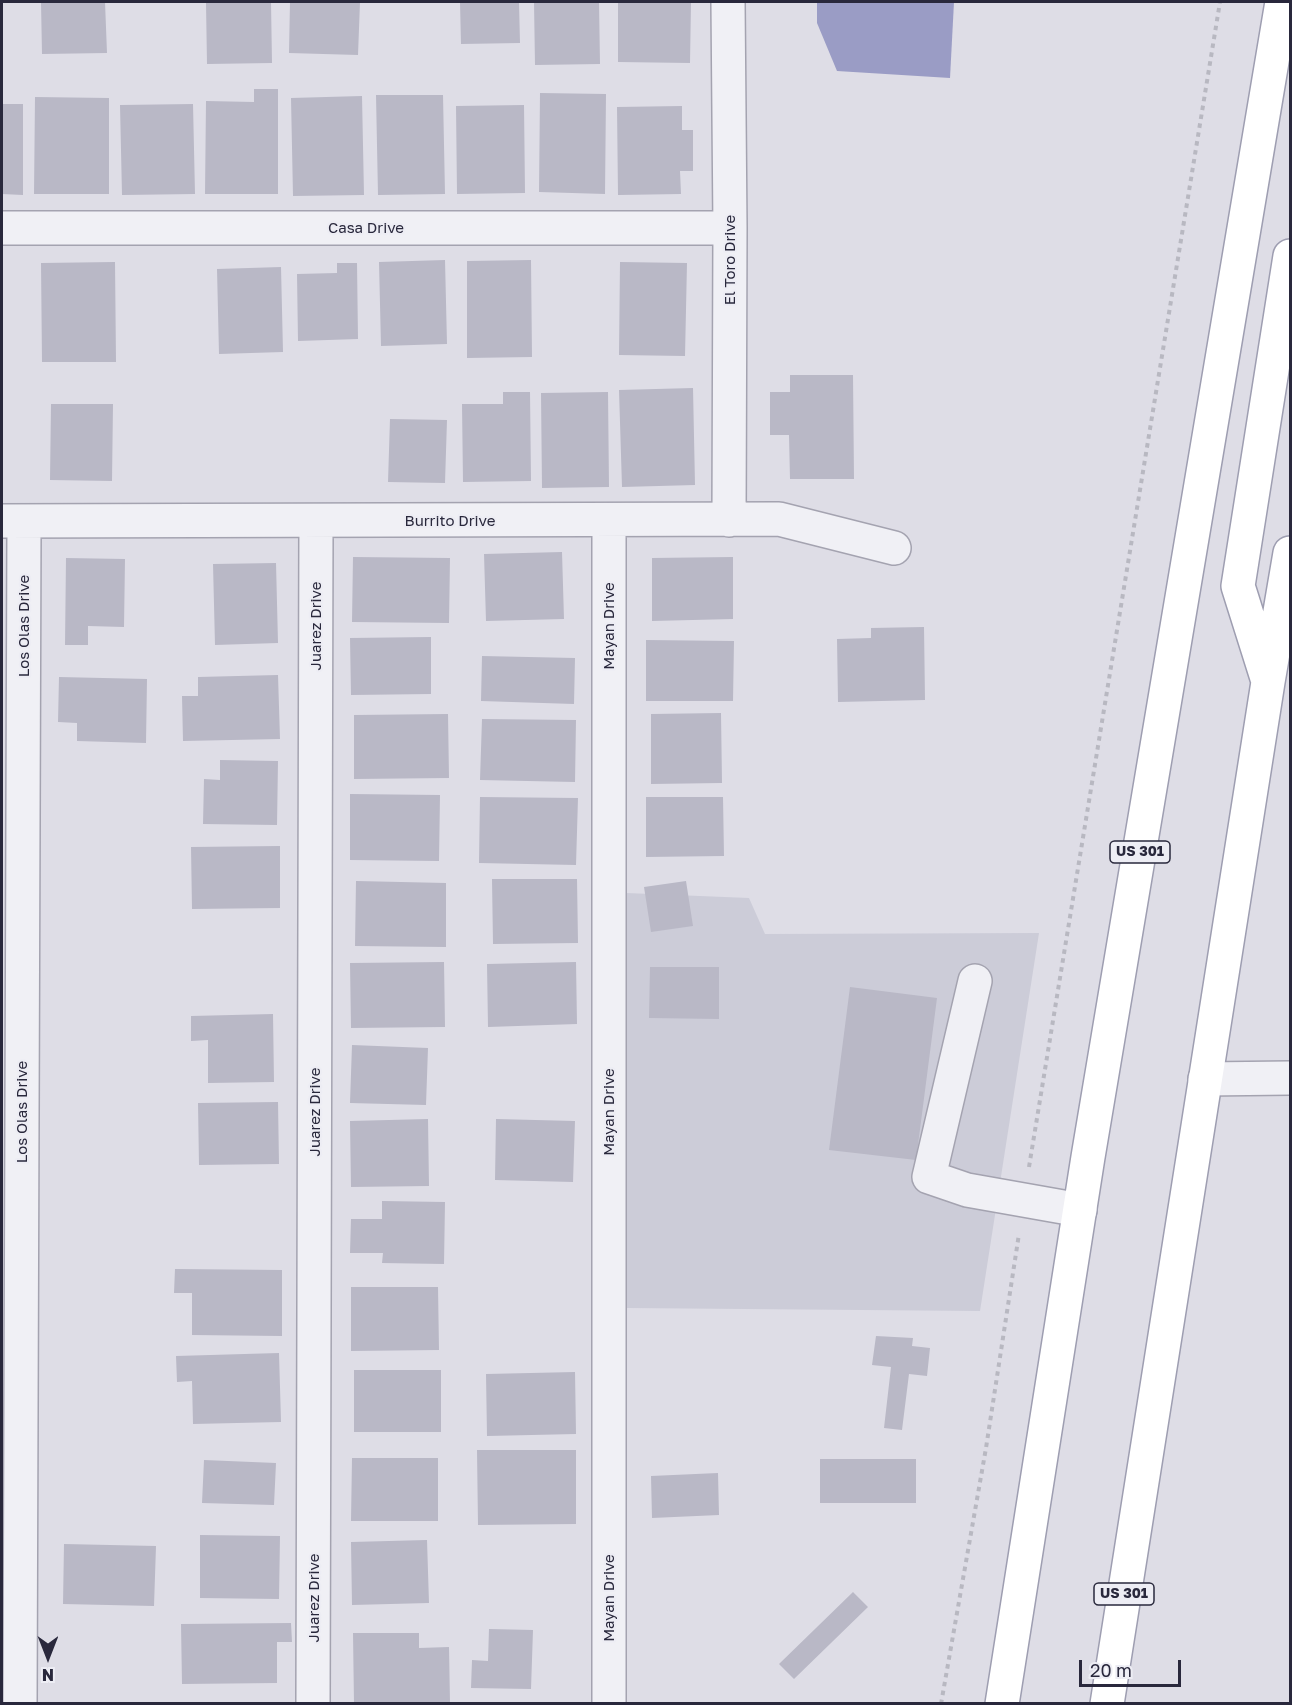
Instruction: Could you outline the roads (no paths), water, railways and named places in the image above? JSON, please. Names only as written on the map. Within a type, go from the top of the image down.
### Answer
[{"type":"main road","name":"US 301","points":[[1002,1704],[1080,1210],[1282,2]]},
{"type":"main road","points":[[1268,682],[1238,586],[1290,256]]},
{"type":"main road","name":"US 301","points":[[1107,1704],[1290,554]]},
{"type":"street","name":"El Toro Drive","points":[[728,2],[729,519]]},
{"type":"street","name":"Casa Drive","points":[[2,228],[730,228]]},
{"type":"street","name":"Burrito Drive","points":[[13,521],[779,519],[894,548]]},
{"type":"street","name":"Los Olas Drive","points":[[13,521],[20,1704]]},
{"type":"street","name":"Juarez Drive","points":[[313,1704],[316,521]]},
{"type":"street","name":"Mayan Drive","points":[[609,521],[609,1704]]},
{"type":"street","points":[[975,981],[929,1177],[967,1190],[1080,1210]]},
{"type":"street","points":[[1205,1080],[1290,1078]]},
{"type":"water","points":[[817,2],[954,2],[950,78],[837,71],[817,23]]}]
